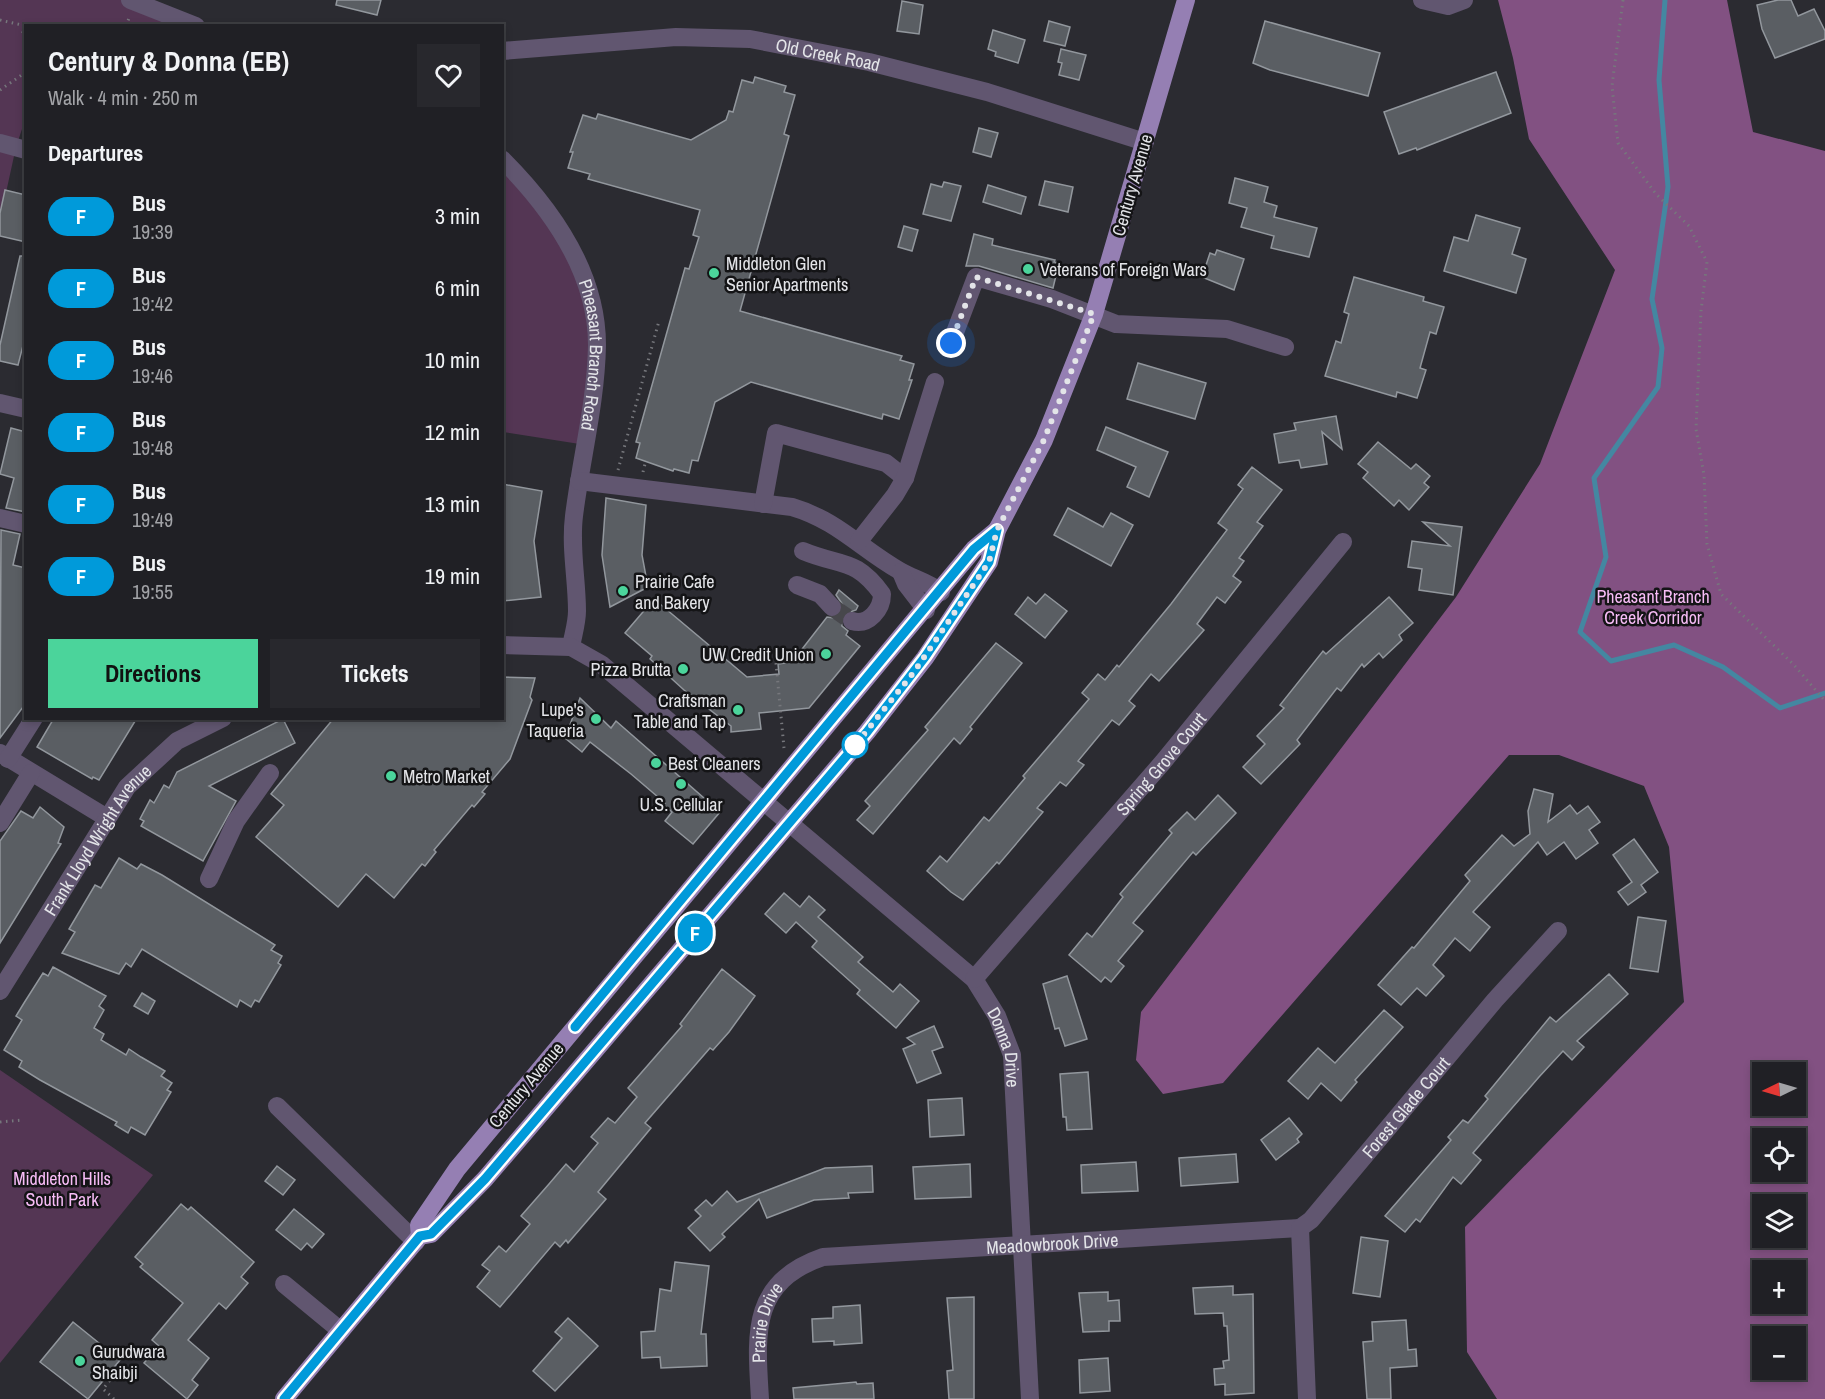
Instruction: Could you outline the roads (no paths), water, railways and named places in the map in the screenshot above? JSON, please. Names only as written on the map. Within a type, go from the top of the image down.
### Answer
[{"type":"main road","name":"Century Avenue","points":[[284,1399],[418,1239],[431,1234],[485,1179],[874,723],[930,650],[989,562],[997,530],[1044,440],[1094,314],[1186,0]]},
{"type":"main road","name":"Century Avenue","points":[[418,1239],[419,1225],[457,1169],[763,799],[941,592],[974,549],[997,530]]},
{"type":"street","points":[[130,0],[191,24]]},
{"type":"street","points":[[1422,0],[1448,6],[1464,0]]},
{"type":"street","name":"Old Creek Road","points":[[504,51],[676,37],[750,39],[869,62],[987,92],[1145,142]]},
{"type":"street","points":[[0,143],[24,149]]},
{"type":"street","name":"Pheasant Branch Road","points":[[504,161],[532,189],[556,224],[577,258],[591,299],[597,343],[594,393],[579,481],[572,543],[577,612],[572,647]]},
{"type":"street","points":[[951,343],[976,277],[1094,314],[1116,324],[1227,329],[1286,346]]},
{"type":"street","points":[[859,541],[895,495],[905,478],[918,444],[935,382]]},
{"type":"street","points":[[0,403],[24,406]]},
{"type":"street","points":[[763,504],[776,433],[886,463],[905,478]]},
{"type":"street","points":[[579,481],[810,512],[859,541],[901,572],[929,582],[941,592]]},
{"type":"street","points":[[0,518],[24,524]]},
{"type":"street","name":"Spring Grove Court","points":[[974,979],[1163,762],[1343,542]]},
{"type":"street","points":[[803,551],[822,559],[854,566],[863,571],[882,594],[880,608],[874,615],[865,621],[852,621]]},
{"type":"street","points":[[901,572],[906,584],[926,609]]},
{"type":"street","points":[[797,585],[820,594],[832,607]]},
{"type":"street","points":[[504,645],[572,647],[601,664],[763,799]]},
{"type":"street","points":[[32,720],[4,756],[107,818]]},
{"type":"street","name":"Frank Lloyd Wright Avenue","points":[[0,992],[126,786],[177,741],[220,720]]},
{"type":"street","points":[[0,823],[31,773]]},
{"type":"street","points":[[208,879],[236,821],[270,773]]},
{"type":"street","name":"Donna Drive","points":[[763,799],[974,979],[997,1016],[1012,1055],[1030,1399]]},
{"type":"street","name":"Forest Glade Court","points":[[1300,1228],[1311,1220],[1495,1000],[1558,931]]},
{"type":"street","points":[[277,1106],[418,1239]]},
{"type":"street","points":[[1300,1228],[1307,1399]]},
{"type":"street","name":"Meadowbrook Drive","points":[[806,1263],[837,1255],[1300,1228]]},
{"type":"street","name":"Prairie Drive","points":[[760,1399],[758,1323],[770,1294],[790,1271],[806,1263]]},
{"type":"street","points":[[284,1284],[341,1331]]},
{"type":"waterway","points":[[1665,0],[1659,80],[1668,187],[1652,299],[1662,348],[1658,387],[1594,478],[1606,557],[1580,632],[1611,661],[1674,645],[1723,667],[1780,708],[1825,693]]},
{"type":"tunnel","points":[[832,607],[852,621]]},
{"type":"place","name":"Veterans of Foreign Wars","points":[[1028,269]]},
{"type":"place","name":"Middleton Glen Senior Apartments","points":[[714,273]]},
{"type":"place","name":"Prairie Cafe and Bakery","points":[[623,591]]},
{"type":"place","name":"UW Credit Union","points":[[826,654]]},
{"type":"place","name":"Pizza Brutta","points":[[683,669]]},
{"type":"place","name":"Craftsman Table and Tap","points":[[738,710]]},
{"type":"place","name":"Lupe's Taqueria","points":[[596,719]]},
{"type":"place","name":"Best Cleaners","points":[[656,763]]},
{"type":"place","name":"Metro Market","points":[[391,776]]},
{"type":"place","name":"U.S. Cellular","points":[[681,784]]},
{"type":"place","name":"Gurudwara Shaibji","points":[[80,1361]]},
{"type":"park label","name":"Pheasant Branch Creek Corridor","points":[[1653,606]]},
{"type":"park label","name":"Middleton Hills South Park","points":[[62,1188]]}]
